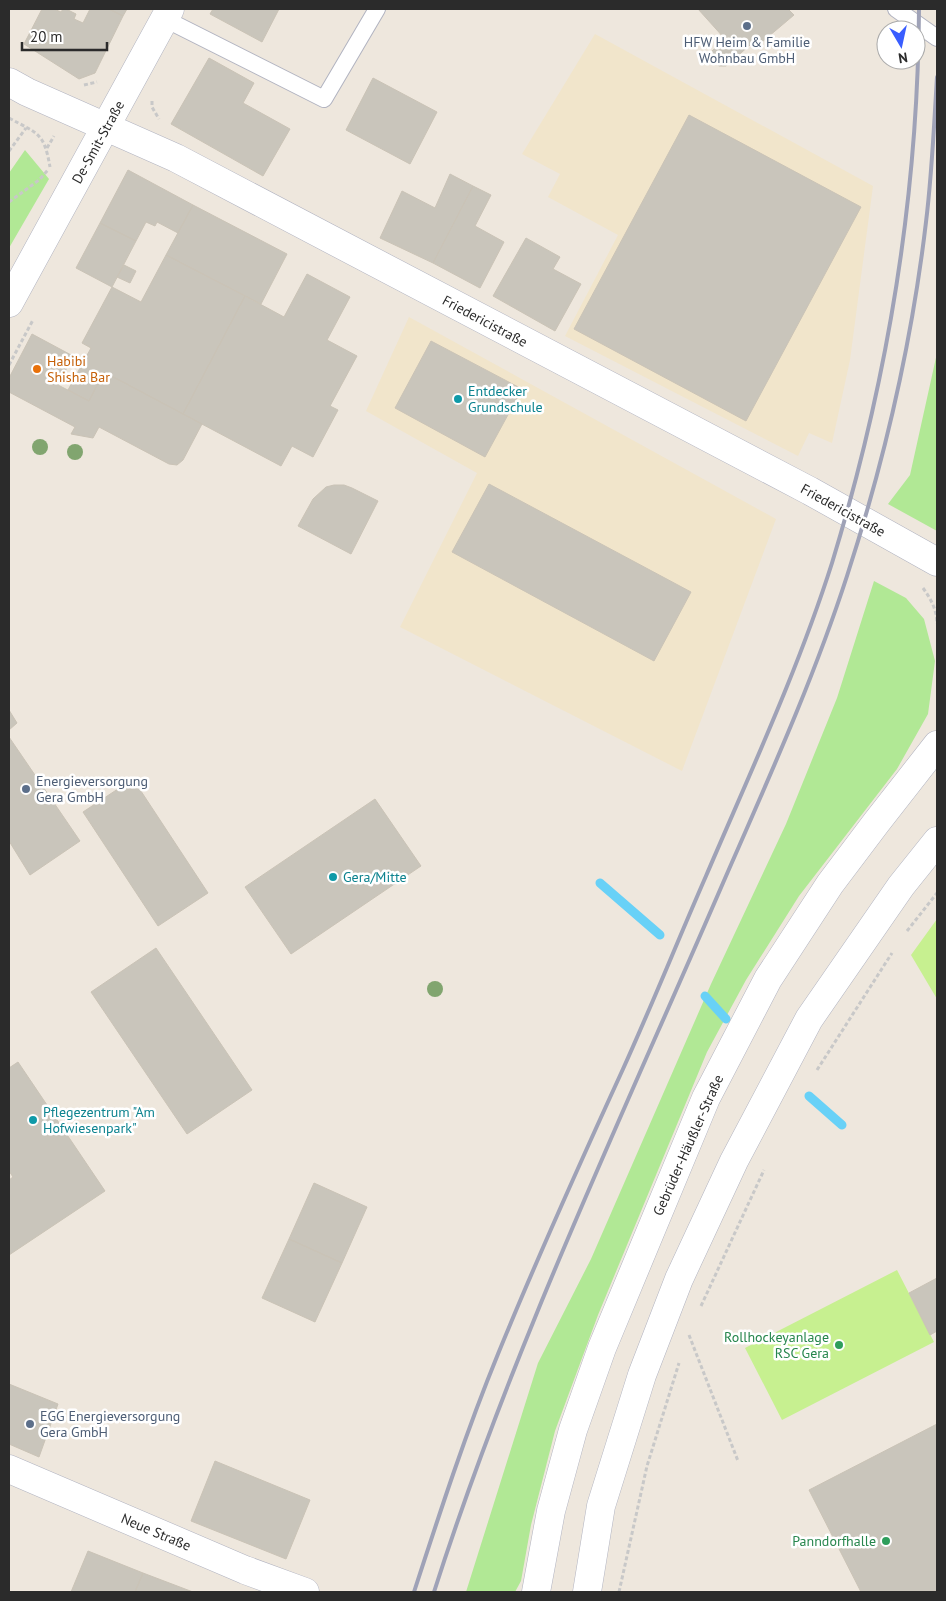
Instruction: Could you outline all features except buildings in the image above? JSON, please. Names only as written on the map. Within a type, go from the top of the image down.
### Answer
[{"type":"main road","name":"De-Smit-Straße","points":[[9,303],[168,14]]},
{"type":"main road","name":"Friedericistraße","points":[[18,87],[176,158],[792,482],[937,562]]},
{"type":"main road","name":"Gebrüder-Häußler-Straße","points":[[536,1592],[551,1511],[577,1421],[602,1348],[706,1098],[768,979],[825,892],[937,745]]},
{"type":"main road","points":[[587,1592],[601,1506],[642,1375],[679,1279],[734,1161],[809,1019],[901,886],[937,841]]},
{"type":"main road","name":"Neue Straße","points":[[12,1478],[240,1581],[305,1592]]},
{"type":"lane","points":[[168,14],[324,100],[377,9]]},
{"type":"lane","points":[[896,9],[937,38]]},
{"type":"path","points":[[9,118],[40,135],[47,148],[50,168]]},
{"type":"path","points":[[9,152],[26,128]]},
{"type":"path","points":[[9,365],[36,314]]},
{"type":"path","points":[[922,586],[931,600],[937,617],[937,624]]},
{"type":"path","points":[[902,938],[937,893]]},
{"type":"path","points":[[815,1073],[897,946]]},
{"type":"path","points":[[700,1308],[768,1162]]},
{"type":"path","points":[[685,1343],[688,1334],[738,1461]]},
{"type":"path","points":[[619,1592],[647,1466],[680,1362]]},
{"type":"shaded area","points":[[595,34],[873,186],[850,360],[832,443],[809,433],[798,456],[565,336],[618,235],[548,197],[560,174],[522,154]]},
{"type":"shaded area","points":[[409,317],[776,519],[682,771],[400,627],[477,473],[366,411]]},
{"type":"green space","points":[[25,150],[49,179],[9,248],[9,173]]},
{"type":"green space","points":[[937,353],[937,531],[888,504],[910,475]]},
{"type":"green space","points":[[874,581],[906,598],[924,619],[935,661],[928,714],[897,769],[799,896],[746,980],[707,1052],[598,1315],[555,1431],[531,1525],[521,1581],[515,1592],[466,1592],[538,1363],[591,1259],[711,984],[786,824],[837,698]]},
{"type":"green space","points":[[937,919],[937,999],[911,955]]},
{"type":"green space","name":"Rollhockeyanlage RSC Gera","points":[[897,1270],[934,1342],[782,1420],[745,1348]]},
{"type":"waterway","points":[[600,883],[660,935]]},
{"type":"waterway","points":[[705,996],[726,1019]]},
{"type":"waterway","points":[[809,1096],[842,1125]]},
{"type":"railway","points":[[414,1592],[464,1442],[486,1383],[528,1282],[644,1021],[773,721],[819,603],[832,563],[869,427],[896,289],[906,220],[913,150],[919,9]]},
{"type":"railway","points":[[434,1592],[465,1501],[533,1322],[789,731],[847,576],[885,445],[905,356],[920,267],[928,204],[937,77]]},
{"type":"place","name":"HFW Heim & Familie Wohnbau GmbH","points":[[747,26]]},
{"type":"place","name":"Habibi Shisha Bar","points":[[37,369]]},
{"type":"place","name":"Entdecker Grundschule","points":[[458,399]]},
{"type":"place","name":"Energieversorgung Gera GmbH","points":[[26,789]]},
{"type":"place","name":"Gera/Mitte","points":[[333,877]]},
{"type":"place","name":"Pflegezentrum \"Am Hofwiesenpark\"","points":[[33,1120]]},
{"type":"place","name":"Rollhockeyanlage RSC Gera","points":[[839,1345]]},
{"type":"place","name":"EGG Energieversorgung Gera GmbH","points":[[30,1424]]},
{"type":"place","name":"Panndorfhalle","points":[[886,1541]]}]
